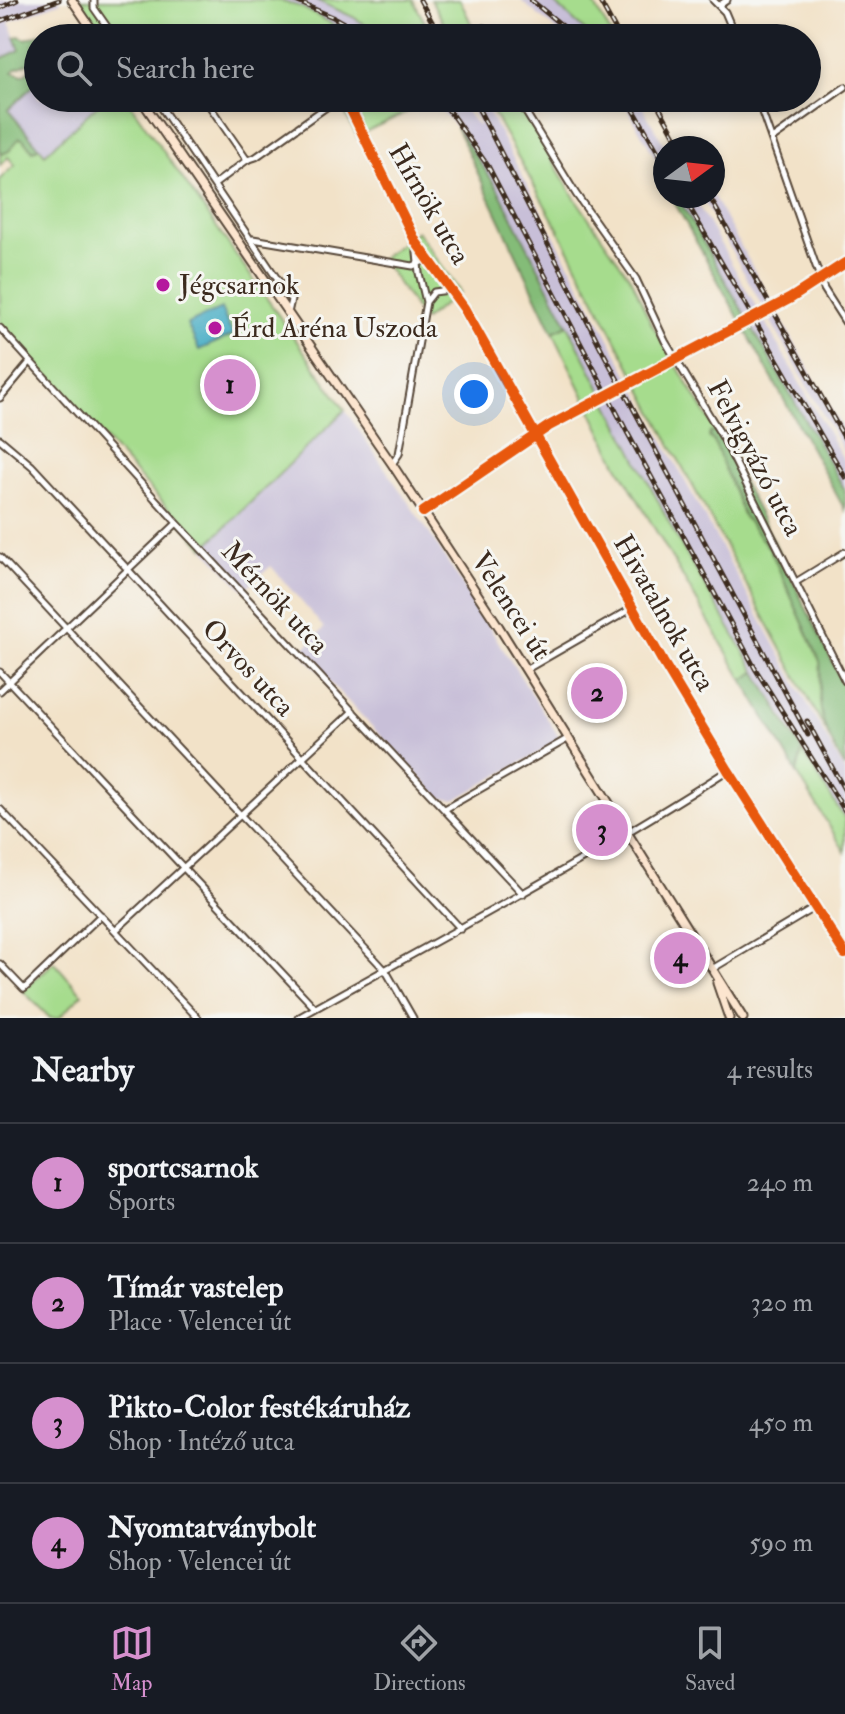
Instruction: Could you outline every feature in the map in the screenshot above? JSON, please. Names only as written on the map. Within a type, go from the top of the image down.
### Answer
[{"type":"main road","points":[[72,0],[88,24]]},
{"type":"main road","name":"Velencei út","points":[[150,112],[392,464],[527,669],[711,970]]},
{"type":"main road","points":[[711,970],[729,1018]]},
{"type":"main road","points":[[711,970],[743,1018]]},
{"type":"street","points":[[94,0],[94,8],[105,24]]},
{"type":"street","points":[[713,0],[720,5],[729,24]]},
{"type":"street","points":[[720,5],[727,0]]},
{"type":"street","points":[[821,104],[845,87]]},
{"type":"street","name":"Velencei út","points":[[166,112],[288,295],[291,300],[288,313]]},
{"type":"street","points":[[214,112],[247,160]]},
{"type":"street","points":[[215,184],[319,112]]},
{"type":"street","name":"Hírnök utca","points":[[352,112],[416,242],[451,290]]},
{"type":"street","name":"Felvigyázó utca","points":[[526,112],[576,194],[636,279],[675,359],[693,383],[723,438],[845,681]]},
{"type":"street","points":[[762,112],[824,289],[845,322]]},
{"type":"street","points":[[772,139],[810,112]]},
{"type":"street","points":[[252,239],[418,265],[428,259]]},
{"type":"street","points":[[392,464],[399,454],[426,302],[416,242]]},
{"type":"street","points":[[423,512],[534,435],[803,291],[845,263]]},
{"type":"street","points":[[426,302],[434,292],[451,290]]},
{"type":"street","name":"Hivatalnok utca","points":[[451,290],[728,770],[845,954]]},
{"type":"street","name":"Mérnök utca","points":[[0,328],[523,894]]},
{"type":"street","points":[[0,398],[30,362]]},
{"type":"street","name":"Orvos utca","points":[[0,439],[32,466],[461,929]]},
{"type":"street","points":[[0,691],[177,523]]},
{"type":"street","points":[[796,582],[845,552]]},
{"type":"street","points":[[0,557],[386,971],[413,1018]]},
{"type":"street","points":[[527,669],[633,608]]},
{"type":"street","points":[[838,666],[845,662]]},
{"type":"street","points":[[0,672],[315,1008]]},
{"type":"street","points":[[116,930],[353,710]]},
{"type":"street","points":[[445,809],[569,738]]},
{"type":"street","points":[[301,1017],[628,834],[728,770]]},
{"type":"street","points":[[0,809],[198,1018]]},
{"type":"street","points":[[711,970],[816,907]]},
{"type":"street","points":[[0,964],[24,989],[101,915]]},
{"type":"shaded area","points":[[0,0],[61,2],[9,22],[20,50],[0,59]]},
{"type":"shaded area","points":[[277,0],[316,0],[364,24],[332,24],[301,7]]},
{"type":"shaded area","points":[[520,0],[551,0],[578,24],[549,24]]},
{"type":"shaded area","points":[[24,95],[24,112],[90,112],[45,154],[8,110]]},
{"type":"shaded area","points":[[443,112],[466,112],[477,126],[479,124],[473,112],[488,112],[692,494],[845,772],[845,819],[678,540],[498,189]]},
{"type":"shaded area","points":[[629,112],[645,112],[659,136],[653,136],[653,154]]},
{"type":"shaded area","points":[[684,208],[700,208],[845,462],[845,491]]},
{"type":"shaded area","points":[[708,208],[720,208],[845,434],[845,454]]},
{"type":"shaded area","points":[[345,410],[428,531],[561,740],[455,800],[440,798],[301,652],[324,628],[271,566],[244,590],[204,548]]},
{"type":"green space","points":[[80,0],[277,0],[301,7],[332,24],[96,24]]},
{"type":"green space","points":[[316,0],[413,0],[426,24],[364,24]]},
{"type":"green space","points":[[431,0],[460,0],[471,24],[444,24]]},
{"type":"green space","points":[[551,0],[592,0],[605,24],[578,24]]},
{"type":"green space","points":[[15,37],[24,38],[24,65],[13,72],[24,74],[24,95],[8,110],[39,147],[33,151],[19,138],[9,151],[0,155],[0,59],[20,50]]},
{"type":"green space","points":[[90,112],[136,112],[345,410],[204,548],[0,324],[0,179],[15,165],[8,157],[0,165],[0,155],[9,151],[19,138],[33,151],[39,147],[45,154]]},
{"type":"green space","points":[[344,112],[407,112],[357,136]]},
{"type":"green space","points":[[493,112],[523,112],[573,195],[633,282],[650,321],[716,431],[711,432],[744,517],[770,549],[820,661],[825,729],[676,455],[557,227]]},
{"type":"green space","points":[[456,127],[498,189],[568,325],[553,332]]},
{"type":"green space","points":[[678,208],[684,208],[845,490],[845,510]]},
{"type":"green space","points":[[417,231],[460,292],[424,320],[381,259]]},
{"type":"green space","points":[[568,325],[678,540],[756,672],[743,680],[617,464],[553,332]]},
{"type":"green space","points":[[716,431],[845,688],[845,768],[828,736],[823,718],[820,661],[770,549],[744,517],[714,442],[709,437],[710,432]]},
{"type":"green space","points":[[756,672],[802,751],[797,773],[743,680]]},
{"type":"green space","points":[[802,751],[845,819],[845,852],[797,773]]},
{"type":"green space","points":[[54,962],[82,994],[59,1018],[50,1018],[23,991]]},
{"type":"water","points":[[221,309],[233,335],[199,350],[187,324]]},
{"type":"railway","points":[[0,8],[17,0]]},
{"type":"railway","points":[[0,21],[59,0]]},
{"type":"railway","points":[[293,0],[345,24]]},
{"type":"railway","points":[[420,0],[433,24]]},
{"type":"railway","points":[[531,0],[560,24]]},
{"type":"railway","points":[[599,0],[612,24]]},
{"type":"railway","points":[[450,112],[488,166],[756,670],[845,811]]},
{"type":"railway","points":[[480,112],[603,352],[808,735]]},
{"type":"railway","points":[[635,112],[653,143]]},
{"type":"railway","points":[[662,112],[675,136]]},
{"type":"railway","points":[[690,208],[845,477]]},
{"type":"railway","points":[[716,208],[845,439]]},
{"type":"railway","points":[[807,721],[845,791]]},
{"type":"cycle path","points":[[352,112],[416,242],[464,308],[663,662],[845,954]]},
{"type":"cycle path","points":[[423,512],[549,426],[791,298],[845,263]]},
{"type":"place","name":"Jégcsarnok","points":[[163,285]]},
{"type":"place","name":"Érd Aréna Uszoda","points":[[215,328]]},
{"type":"place","name":"sportcsarnok","points":[[230,385]]},
{"type":"place","name":"Tímár vastelep","points":[[597,693]]},
{"type":"place","name":"Pikto-Color festékáruház","points":[[602,830]]},
{"type":"place","name":"Nyomtatványbolt","points":[[680,958]]}]
